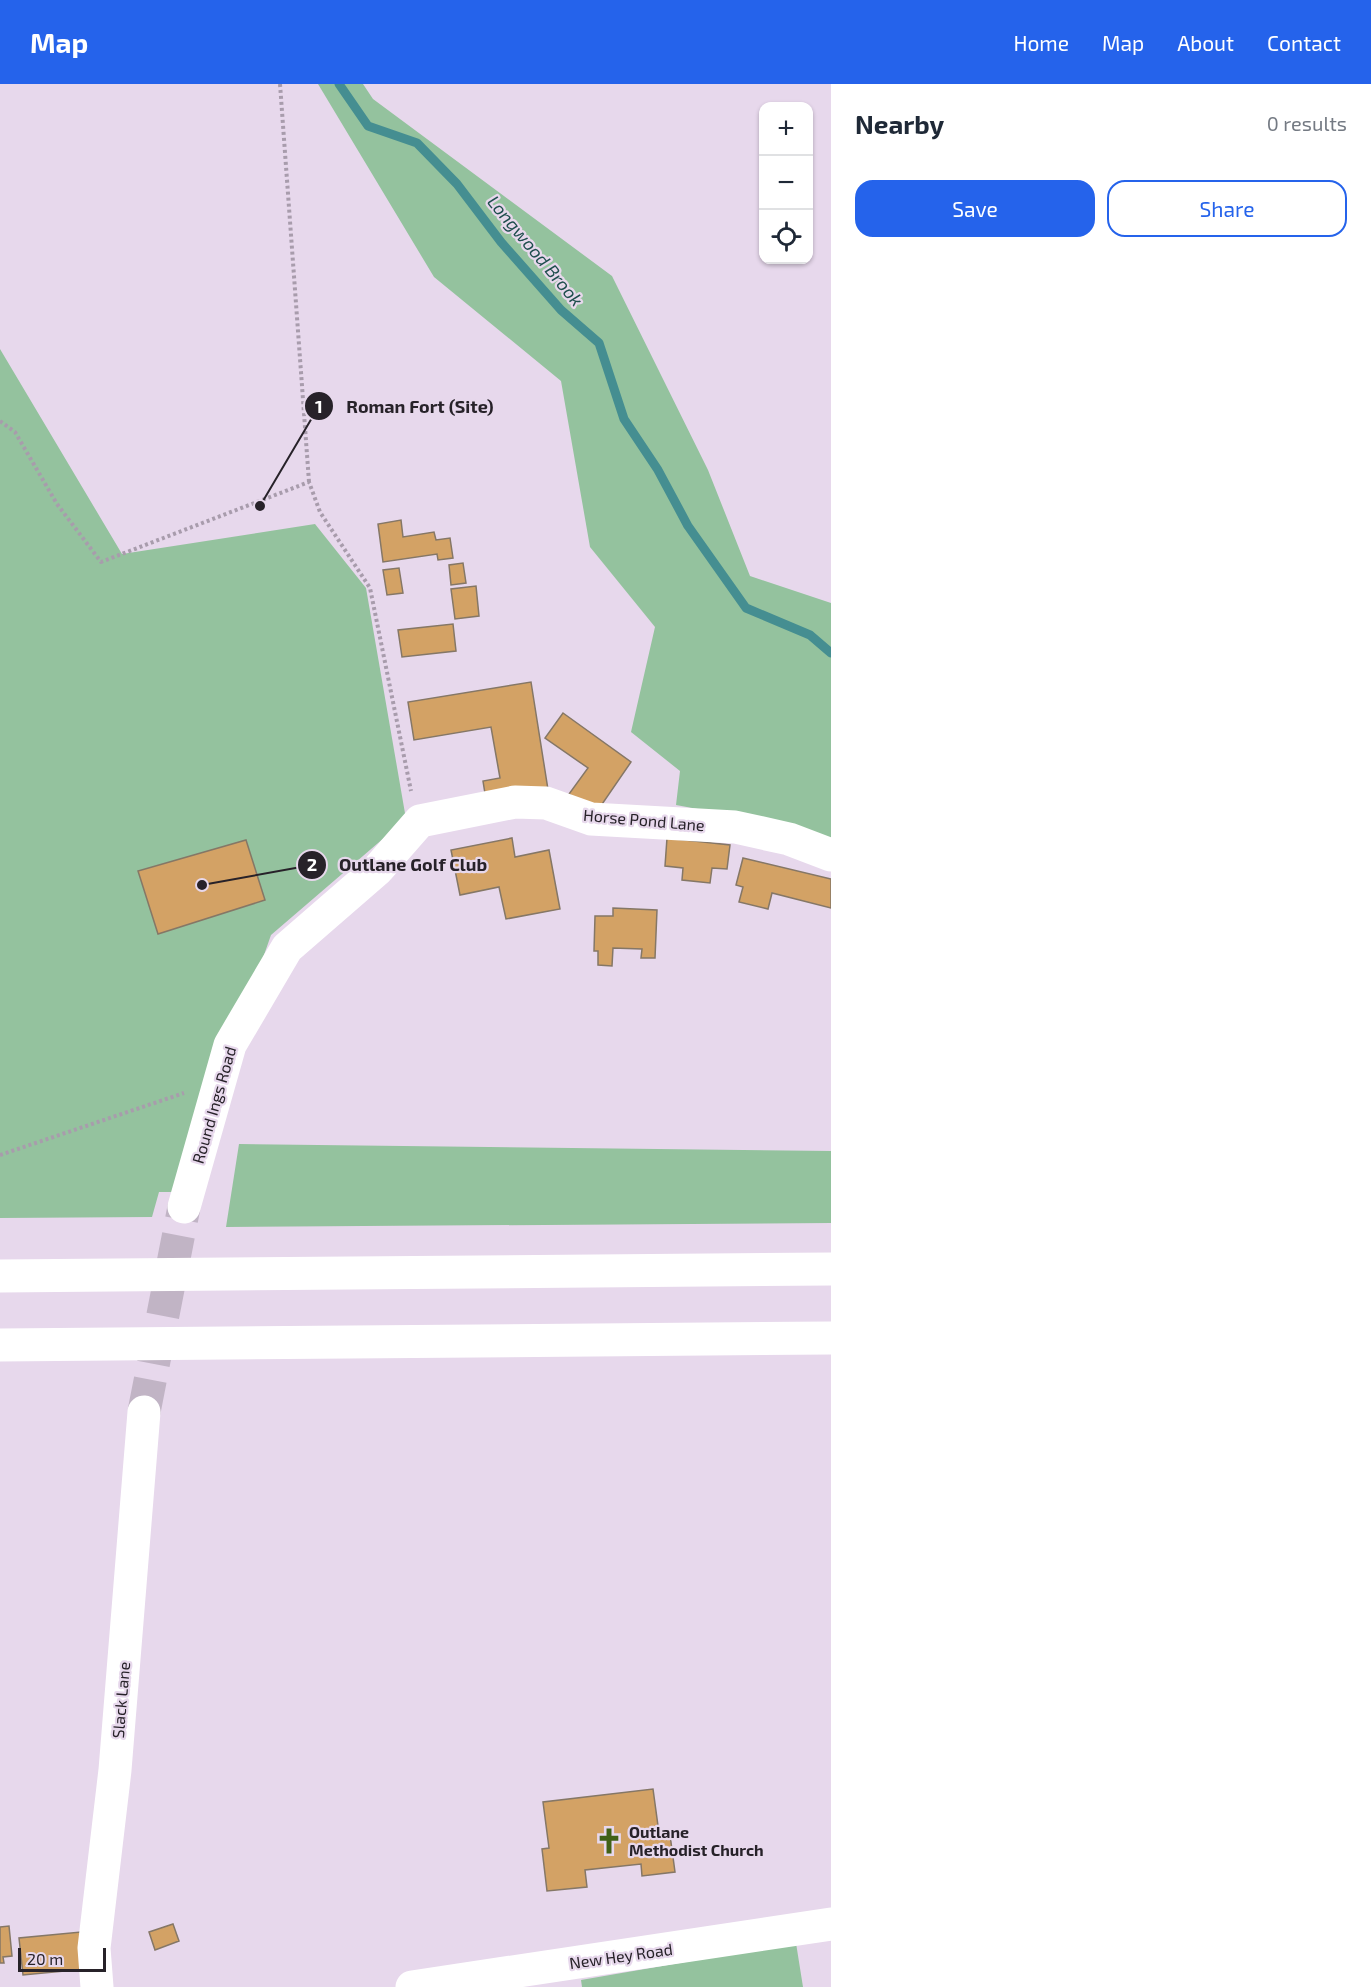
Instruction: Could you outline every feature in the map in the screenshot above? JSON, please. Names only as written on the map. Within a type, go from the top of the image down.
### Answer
[{"type":"main road","name":"Horse Pond Lane","points":[[420,821],[515,802],[546,803],[591,819],[735,827],[789,839],[831,855]]},
{"type":"main road","name":"Round Ings Road","points":[[184,1207],[230,1045],[287,948],[378,869],[420,821]]},
{"type":"main road","points":[[0,1276],[831,1269]]},
{"type":"main road","points":[[0,1345],[831,1338]]},
{"type":"main road","name":"Slack Lane","points":[[97,1987],[94,1948],[115,1770],[144,1413]]},
{"type":"main road","name":"New Hey Road","points":[[412,1987],[831,1924]]},
{"type":"path","points":[[280,84],[309,482],[320,512],[370,588],[414,804],[420,821]]},
{"type":"path","points":[[0,421],[15,432],[57,504],[101,562],[309,482]]},
{"type":"path","points":[[0,1155],[220,1080]]},
{"type":"green space","points":[[318,84],[363,84],[373,99],[612,276],[708,470],[750,576],[831,603],[831,844],[795,827],[676,805],[680,771],[631,732],[655,627],[590,547],[561,381],[434,277]]},
{"type":"green space","points":[[0,349],[122,554],[315,524],[366,588],[406,819],[271,935],[181,1192],[159,1192],[152,1217],[0,1218]]},
{"type":"green space","points":[[239,1144],[831,1151],[831,1223],[226,1227]]},
{"type":"green space","points":[[796,1943],[803,1987],[582,1987],[581,1980]]},
{"type":"building","points":[[401,520],[403,537],[434,532],[436,540],[450,538],[453,558],[438,560],[437,554],[383,562],[378,524]]},
{"type":"building","points":[[463,563],[466,583],[451,585],[449,565]]},
{"type":"building","points":[[399,568],[403,593],[387,595],[383,570]]},
{"type":"building","points":[[476,586],[479,616],[455,619],[451,589]]},
{"type":"building","points":[[453,624],[456,651],[402,657],[398,630]]},
{"type":"building","points":[[531,682],[549,796],[487,806],[483,781],[500,778],[491,727],[414,740],[408,702]]},
{"type":"building","points":[[563,713],[631,762],[596,813],[569,794],[588,768],[545,738]]},
{"type":"building","points":[[512,838],[515,857],[549,850],[560,909],[506,919],[499,887],[460,895],[451,850]]},
{"type":"building","points":[[667,838],[730,845],[727,869],[712,868],[710,883],[682,880],[683,868],[665,866]]},
{"type":"building","points":[[246,840],[265,900],[158,934],[138,871]]},
{"type":"building","points":[[743,858],[831,879],[831,908],[772,893],[768,909],[739,902],[743,887],[736,885]]},
{"type":"building","points":[[613,908],[657,910],[655,958],[641,958],[642,949],[613,948],[612,966],[598,965],[598,951],[594,951],[595,916],[613,916]]},
{"type":"building","name":"Outlane Methodist Church","points":[[653,1789],[659,1833],[670,1835],[675,1872],[642,1876],[641,1864],[585,1870],[587,1887],[547,1891],[542,1849],[549,1848],[543,1802]]},
{"type":"building","points":[[173,1924],[179,1941],[155,1950],[149,1932]]},
{"type":"building","points":[[9,1926],[12,1956],[3,1957],[4,1963],[0,1963],[0,1927]]},
{"type":"building","points":[[81,1932],[85,1969],[23,1975],[19,1938]]},
{"type":"waterway","name":"Longwood Brook","points":[[339,84],[368,126],[417,143],[457,184],[501,242],[561,310],[599,343],[624,419],[658,470],[688,526],[746,608],[810,635],[831,653]]},
{"type":"tunnel","points":[[144,1412],[184,1207]]},
{"type":"place","name":"Roman Fort (Site)","points":[[260,506]]},
{"type":"place","name":"Outlane Golf Club","points":[[202,885]]},
{"type":"place","name":"Outlane Methodist Church","points":[[609,1841]]}]
